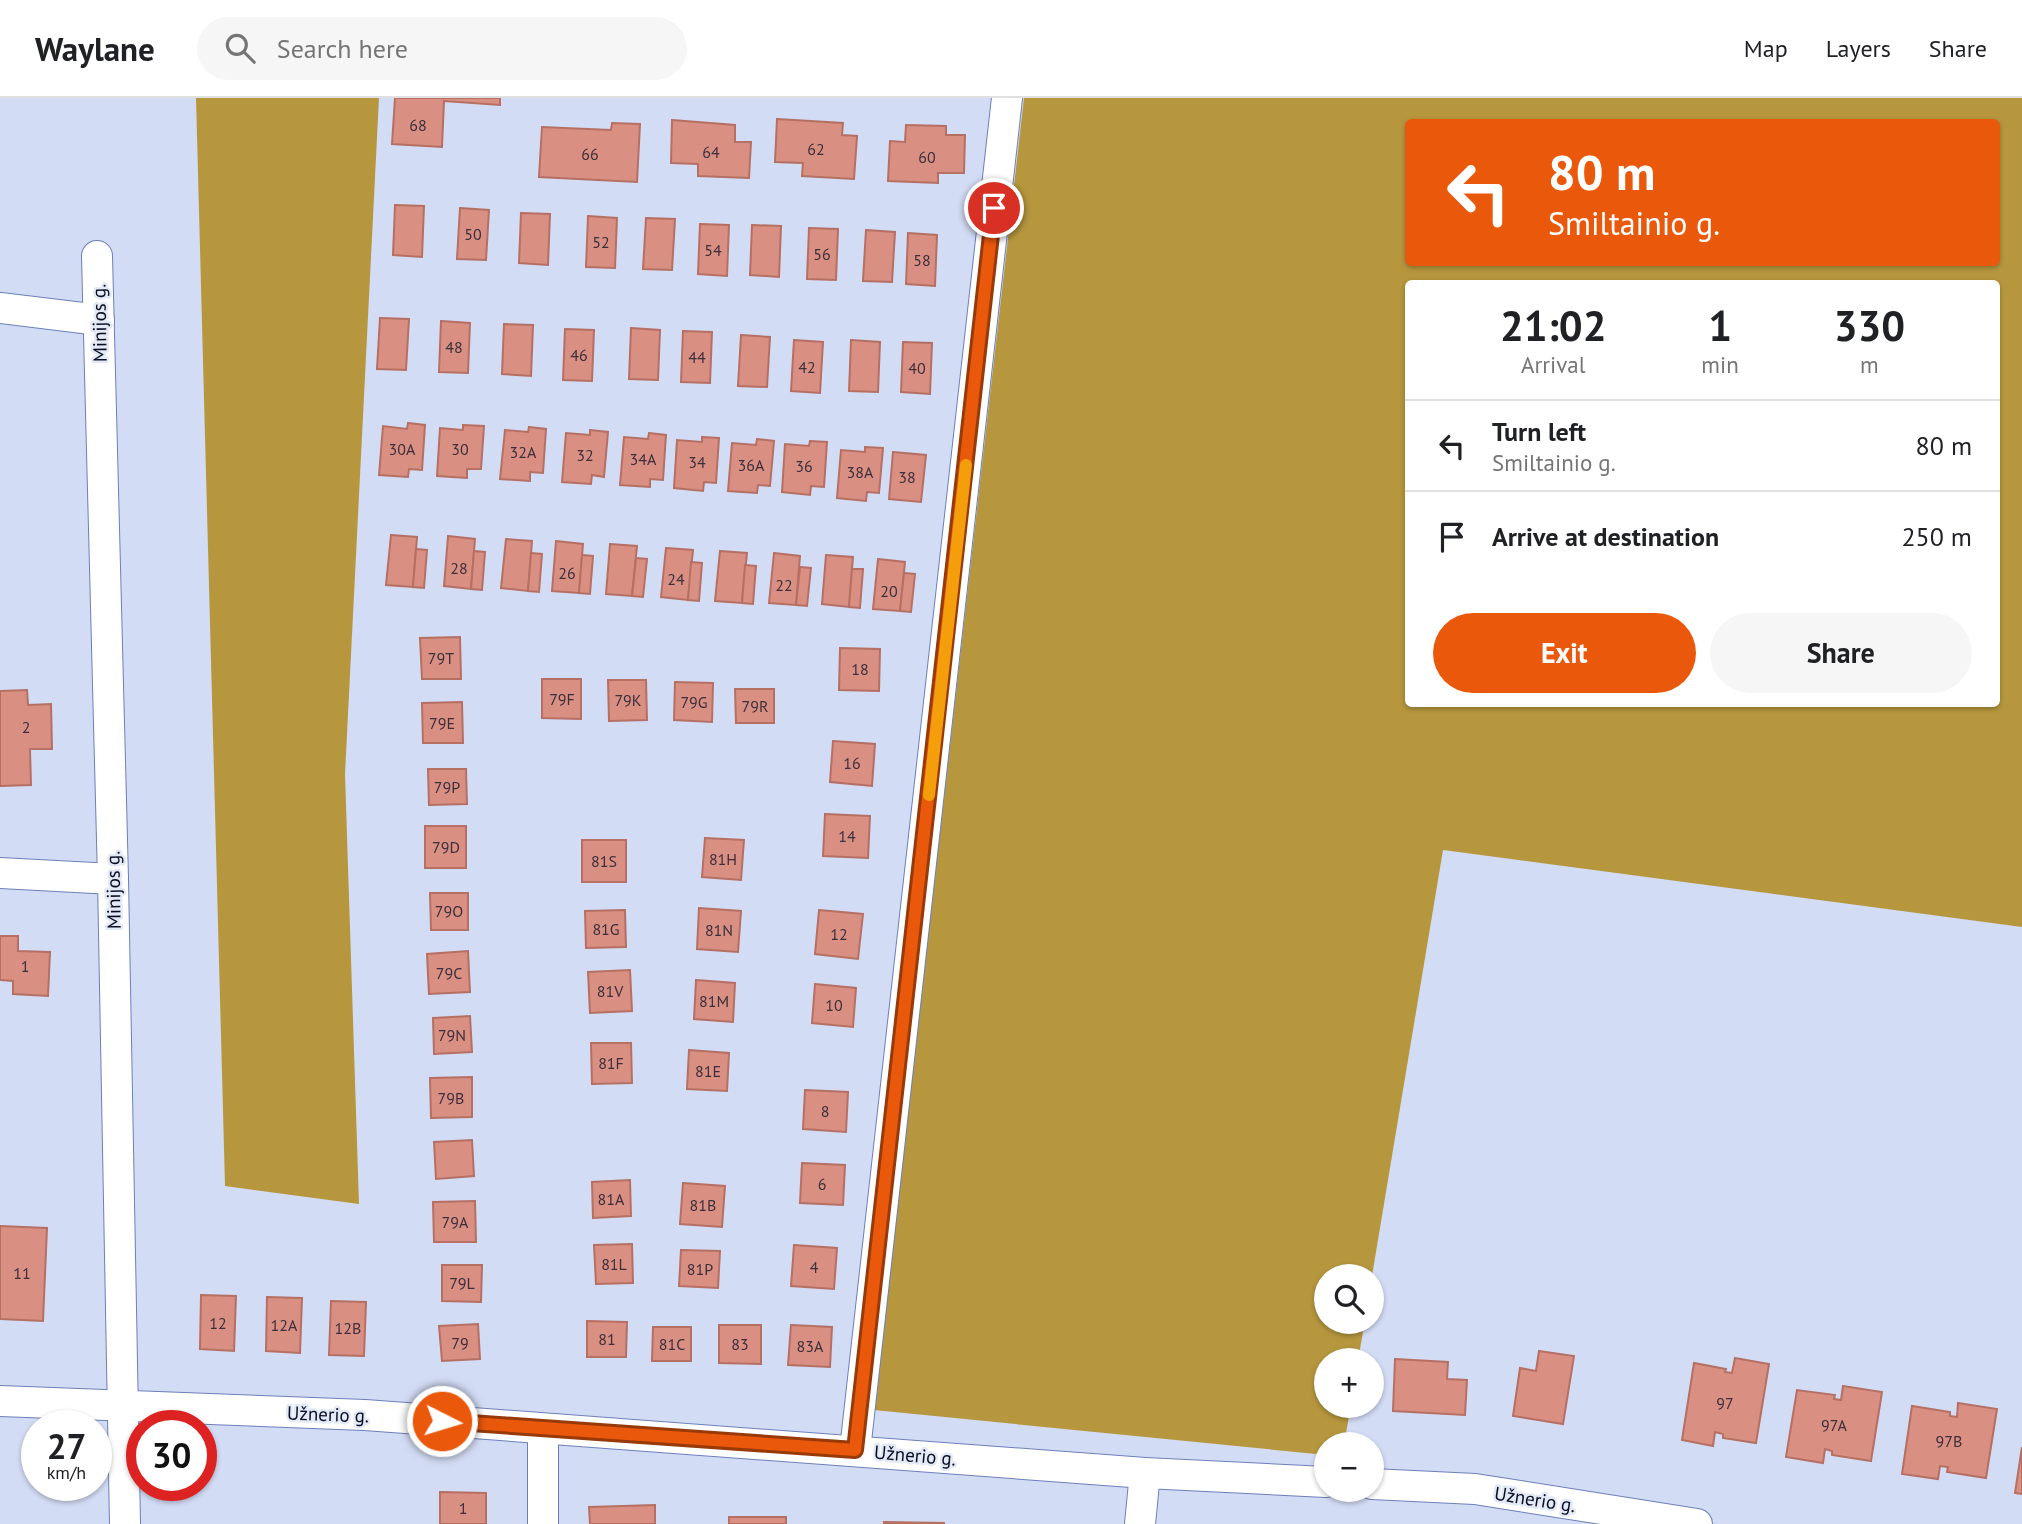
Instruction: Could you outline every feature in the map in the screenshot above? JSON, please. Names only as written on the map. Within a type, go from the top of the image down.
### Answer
[{"type":"street","points":[[855,1450],[1007,98]]},
{"type":"street","name":"Minijos g.","points":[[97,256],[113,879],[125,1524]]},
{"type":"street","points":[[0,308],[99,320]]},
{"type":"street","points":[[0,873],[113,879]]},
{"type":"street","name":"Užnerio g.","points":[[0,1401],[366,1415],[1145,1473],[1314,1481]]},
{"type":"street","points":[[543,1429],[543,1524]]},
{"type":"street","points":[[1140,1524],[1145,1473]]},
{"type":"street","name":"Užnerio g.","points":[[1384,1485],[1475,1489],[1696,1524]]},
{"type":"shaded area","points":[[196,98],[379,98],[345,774],[359,1204],[225,1186]]},
{"type":"shaded area","points":[[1024,98],[2022,98],[2022,927],[1443,850],[1374,1264],[1314,1264],[1314,1334],[1363,1334],[1360,1348],[1314,1348],[1314,1418],[1349,1418],[1346,1432],[1314,1432],[1314,1454],[874,1410]]},
{"type":"building","points":[[395,98],[500,98],[500,105],[444,101],[442,147],[392,144]]},
{"type":"building","points":[[777,119],[843,123],[842,135],[857,136],[854,179],[802,176],[803,163],[775,162]]},
{"type":"building","points":[[672,120],[735,125],[735,142],[751,142],[749,178],[698,176],[698,164],[671,163]]},
{"type":"building","points":[[612,123],[640,124],[637,182],[539,177],[542,127],[611,130]]},
{"type":"building","points":[[906,125],[946,126],[946,135],[965,135],[964,173],[938,173],[938,183],[888,181],[890,141],[905,142]]},
{"type":"building","points":[[395,205],[424,206],[422,257],[393,255]]},
{"type":"building","points":[[460,208],[489,210],[486,260],[457,259]]},
{"type":"building","points":[[521,213],[550,214],[548,265],[519,263]]},
{"type":"building","points":[[588,216],[617,218],[615,268],[586,267]]},
{"type":"building","points":[[646,218],[675,219],[672,270],[643,269]]},
{"type":"building","points":[[700,224],[729,225],[727,276],[698,274]]},
{"type":"building","points":[[752,225],[781,226],[779,277],[750,275]]},
{"type":"building","points":[[809,228],[838,229],[836,280],[807,279]]},
{"type":"building","points":[[866,230],[895,232],[892,282],[863,281]]},
{"type":"building","points":[[908,233],[937,235],[935,286],[906,284]]},
{"type":"building","points":[[380,318],[409,319],[406,370],[377,369]]},
{"type":"building","points":[[441,321],[470,323],[468,373],[439,372]]},
{"type":"building","points":[[504,324],[533,325],[531,376],[502,374]]},
{"type":"building","points":[[631,328],[660,330],[658,380],[629,379]]},
{"type":"building","points":[[565,329],[594,330],[592,381],[563,380]]},
{"type":"building","points":[[683,331],[712,332],[710,383],[681,382]]},
{"type":"building","points":[[741,335],[770,337],[767,387],[738,386]]},
{"type":"building","points":[[794,340],[823,342],[820,393],[791,391]]},
{"type":"building","points":[[851,340],[880,342],[878,392],[849,391]]},
{"type":"building","points":[[903,342],[932,343],[930,394],[901,392]]},
{"type":"building","points":[[408,423],[425,425],[422,470],[409,469],[408,477],[379,475],[383,426],[407,429]]},
{"type":"building","points":[[463,425],[484,426],[481,469],[467,469],[467,478],[437,476],[440,428],[463,430]]},
{"type":"building","points":[[529,427],[546,429],[543,473],[530,472],[530,481],[500,479],[505,430],[528,432]]},
{"type":"building","points":[[590,430],[608,432],[604,477],[592,475],[591,484],[562,482],[566,433],[590,435]]},
{"type":"building","points":[[649,433],[666,435],[663,480],[650,479],[650,487],[620,485],[624,437],[648,439]]},
{"type":"building","points":[[702,437],[719,438],[716,483],[704,482],[703,491],[674,488],[677,440],[702,442]]},
{"type":"building","points":[[757,439],[774,441],[770,486],[758,485],[757,493],[728,491],[732,443],[756,445]]},
{"type":"building","points":[[810,441],[827,442],[824,487],[811,486],[810,495],[782,492],[785,444],[809,446]]},
{"type":"building","points":[[865,447],[883,448],[879,493],[867,492],[866,501],[837,498],[841,450],[865,452]]},
{"type":"building","points":[[893,452],[926,455],[921,502],[889,499]]},
{"type":"building","points":[[391,535],[417,537],[413,587],[386,585]]},
{"type":"building","points":[[448,536],[475,539],[471,589],[444,586]]},
{"type":"building","points":[[506,539],[532,541],[528,591],[501,588]]},
{"type":"building","points":[[556,541],[583,544],[579,593],[552,591]]},
{"type":"building","points":[[610,544],[637,546],[632,596],[606,594]]},
{"type":"building","points":[[666,548],[693,550],[688,600],[661,597]]},
{"type":"building","points":[[416,549],[427,550],[424,588],[413,587]]},
{"type":"building","points":[[474,551],[485,552],[482,590],[471,589]]},
{"type":"building","points":[[720,551],[747,553],[742,603],[715,601]]},
{"type":"building","points":[[531,553],[542,554],[539,592],[528,591]]},
{"type":"building","points":[[774,553],[800,556],[796,605],[769,603]]},
{"type":"building","points":[[582,555],[593,556],[590,594],[579,593]]},
{"type":"building","points":[[826,555],[853,557],[849,607],[822,604]]},
{"type":"building","points":[[636,558],[647,559],[643,597],[632,596]]},
{"type":"building","points":[[878,559],[905,562],[900,611],[873,609]]},
{"type":"building","points":[[691,562],[702,563],[699,601],[688,600]]},
{"type":"building","points":[[745,565],[756,566],[753,604],[742,603]]},
{"type":"building","points":[[800,567],[811,568],[807,606],[796,605]]},
{"type":"building","points":[[852,569],[863,569],[860,608],[849,607]]},
{"type":"building","points":[[904,573],[915,574],[911,612],[900,611]]},
{"type":"building","points":[[460,637],[461,679],[422,679],[420,638]]},
{"type":"building","points":[[840,648],[880,649],[879,691],[839,690]]},
{"type":"building","points":[[542,679],[581,679],[581,719],[542,718]]},
{"type":"building","points":[[608,680],[646,680],[647,720],[609,721]]},
{"type":"building","points":[[675,682],[713,683],[712,722],[674,720]]},
{"type":"building","points":[[735,689],[774,689],[774,723],[736,723]]},
{"type":"building","points":[[27,690],[28,705],[51,704],[52,749],[30,749],[31,785],[0,786],[0,691]]},
{"type":"building","points":[[462,702],[463,743],[423,743],[422,703]]},
{"type":"building","points":[[833,741],[875,744],[872,786],[830,782]]},
{"type":"building","points":[[428,769],[466,769],[467,804],[429,805]]},
{"type":"building","points":[[825,814],[870,816],[868,858],[823,856]]},
{"type":"building","points":[[425,826],[466,826],[466,868],[425,868]]},
{"type":"building","points":[[705,838],[744,840],[741,880],[702,877]]},
{"type":"building","points":[[582,840],[626,840],[626,882],[582,882]]},
{"type":"building","points":[[430,893],[468,893],[468,930],[431,930]]},
{"type":"building","points":[[699,908],[741,911],[738,952],[697,949]]},
{"type":"building","points":[[625,910],[626,947],[586,948],[585,911]]},
{"type":"building","points":[[819,910],[863,914],[858,959],[815,954]]},
{"type":"building","points":[[0,936],[18,936],[18,951],[50,952],[48,996],[13,994],[13,981],[0,980]]},
{"type":"building","points":[[468,951],[470,992],[429,994],[427,954]]},
{"type":"building","points":[[630,970],[632,1011],[590,1013],[588,972]]},
{"type":"building","points":[[696,980],[735,983],[733,1022],[694,1019]]},
{"type":"building","points":[[815,984],[856,988],[853,1027],[812,1023]]},
{"type":"building","points":[[470,1016],[472,1052],[434,1054],[433,1018]]},
{"type":"building","points":[[591,1043],[631,1043],[632,1083],[592,1084]]},
{"type":"building","points":[[689,1050],[729,1053],[727,1091],[687,1089]]},
{"type":"building","points":[[472,1077],[472,1117],[431,1118],[430,1078]]},
{"type":"building","points":[[805,1090],[848,1092],[846,1132],[803,1129]]},
{"type":"building","points":[[472,1140],[474,1176],[436,1179],[434,1142]]},
{"type":"building","points":[[802,1163],[845,1165],[843,1205],[800,1203]]},
{"type":"building","points":[[630,1180],[631,1216],[593,1218],[592,1182]]},
{"type":"building","points":[[683,1183],[725,1186],[722,1227],[680,1224]]},
{"type":"building","points":[[475,1201],[476,1242],[434,1242],[433,1202]]},
{"type":"building","points":[[0,1226],[47,1228],[43,1321],[0,1319]]},
{"type":"building","points":[[632,1244],[633,1283],[596,1284],[594,1245]]},
{"type":"building","points":[[794,1245],[837,1248],[834,1289],[791,1286]]},
{"type":"building","points":[[681,1250],[720,1251],[718,1288],[679,1286]]},
{"type":"building","points":[[442,1265],[482,1265],[481,1302],[442,1301]]},
{"type":"building","points":[[201,1295],[236,1296],[234,1351],[200,1349]]},
{"type":"building","points":[[267,1297],[302,1298],[300,1353],[266,1351]]},
{"type":"building","points":[[331,1301],[366,1302],[364,1356],[329,1355]]},
{"type":"building","points":[[587,1321],[627,1322],[626,1357],[587,1357]]},
{"type":"building","points":[[478,1324],[480,1359],[442,1361],[439,1326]]},
{"type":"building","points":[[719,1325],[761,1325],[761,1364],[719,1363]]},
{"type":"building","points":[[791,1325],[832,1327],[830,1367],[788,1365]]},
{"type":"building","points":[[653,1327],[691,1327],[691,1361],[652,1361]]},
{"type":"building","points":[[1539,1351],[1574,1356],[1563,1424],[1513,1416],[1520,1368],[1536,1371]]},
{"type":"building","points":[[1735,1358],[1769,1364],[1756,1443],[1723,1438],[1723,1434],[1715,1432],[1713,1446],[1682,1440],[1694,1363],[1726,1369],[1725,1372],[1732,1373]]},
{"type":"building","points":[[1395,1359],[1448,1362],[1447,1379],[1467,1380],[1465,1415],[1393,1411]]},
{"type":"building","points":[[1843,1386],[1882,1392],[1871,1461],[1832,1455],[1832,1451],[1825,1449],[1823,1463],[1786,1457],[1797,1390],[1835,1395],[1834,1399],[1841,1400]]},
{"type":"building","points":[[1958,1403],[1997,1409],[1986,1478],[1947,1472],[1948,1467],[1940,1466],[1938,1479],[1902,1474],[1912,1406],[1950,1412],[1950,1416],[1957,1417]]},
{"type":"building","points":[[2022,1447],[2022,1494],[2015,1493]]},
{"type":"building","points":[[440,1492],[486,1493],[486,1524],[440,1524]]},
{"type":"building","points":[[655,1505],[655,1524],[590,1524],[589,1507]]},
{"type":"building","points":[[729,1517],[786,1517],[786,1524],[729,1524]]},
{"type":"building","points":[[944,1523],[944,1524],[884,1524]]},
{"type":"slow traffic","points":[[929,795],[966,465]]},
{"type":"route","points":[[442,1421],[855,1450],[994,208]]}]
